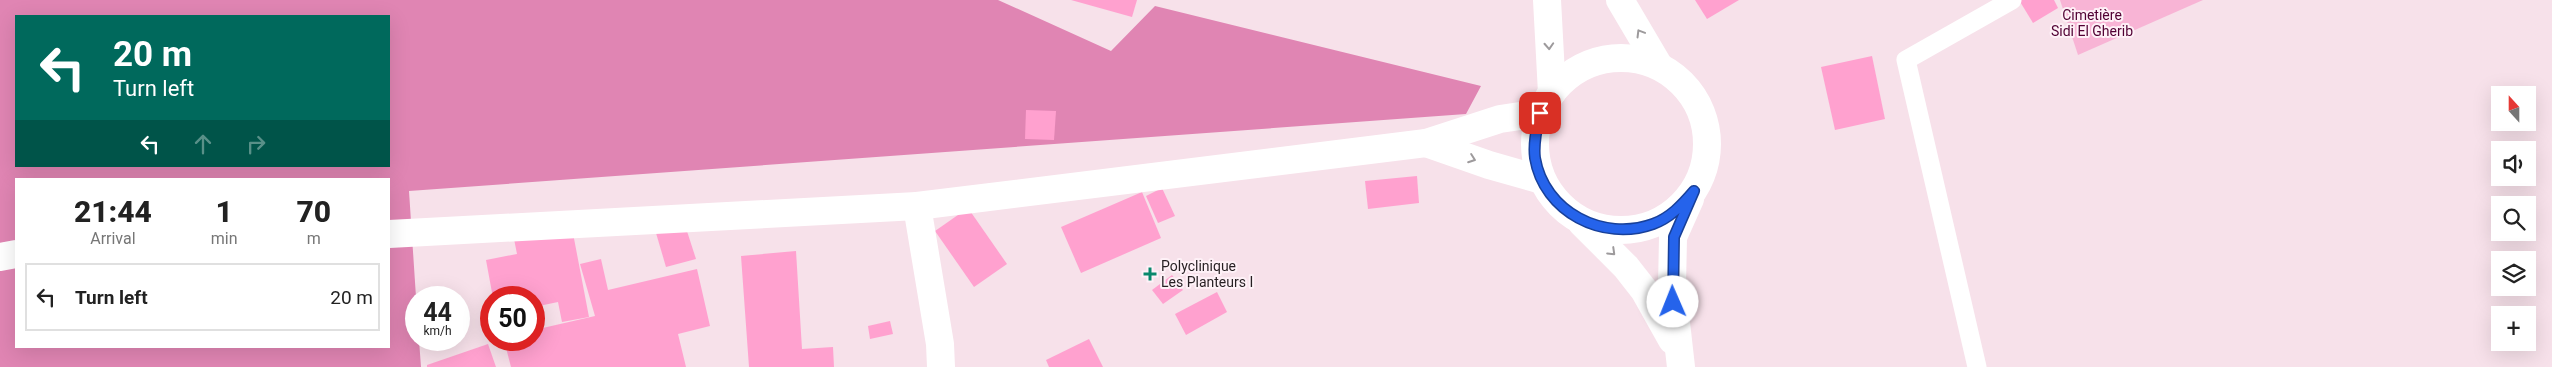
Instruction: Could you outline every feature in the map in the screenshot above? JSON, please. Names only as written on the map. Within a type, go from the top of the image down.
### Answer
[{"type":"main road","points":[[1547,0],[1546,103],[1535,135],[1535,158],[1542,180],[1556,202],[1577,218],[1626,267],[1644,290],[1679,358]]},
{"type":"main road","points":[[1620,0],[1659,66]]},
{"type":"main road","points":[[390,234],[917,206],[1426,143],[1546,103],[1568,75],[1597,61],[1613,57],[1636,59],[1659,66],[1683,82],[1700,107],[1708,135],[1706,164],[1674,237],[1672,287],[1679,358]]},
{"type":"main road","points":[[1426,143],[1489,165],[1542,180]]},
{"type":"main road","points":[[1577,218],[1602,228],[1628,230],[1654,224],[1677,211],[1694,191]]},
{"type":"main road","points":[[917,206],[940,344],[941,367]]},
{"type":"main road","points":[[0,257],[15,254]]},
{"type":"lane","points":[[1977,367],[1906,60],[2012,0]]},
{"type":"green space","name":"Cimetière Sidi El Gherib","points":[[2060,0],[2203,0],[2078,55]]},
{"type":"shaded area","points":[[0,0],[998,0],[1111,51],[1155,6],[1481,86],[1466,114],[409,191],[415,286],[405,286],[405,351],[420,351],[421,367],[0,367]]},
{"type":"building","points":[[1071,0],[1137,0],[1132,17]]},
{"type":"building","points":[[1695,0],[1739,0],[1707,19]]},
{"type":"building","points":[[2019,0],[2054,0],[2058,8],[2033,23]]},
{"type":"building","points":[[1872,56],[1885,119],[1835,130],[1821,67]]},
{"type":"building","points":[[1026,110],[1056,111],[1054,140],[1025,139]]},
{"type":"building","points":[[1417,176],[1419,203],[1368,209],[1365,181]]},
{"type":"building","points":[[1162,188],[1175,216],[1158,223],[1146,196]]},
{"type":"building","points":[[1142,192],[1161,238],[1081,273],[1061,227]]},
{"type":"building","points":[[968,208],[1007,264],[974,287],[935,231]]},
{"type":"building","points":[[685,225],[696,259],[666,267],[656,233]]},
{"type":"building","points":[[572,228],[589,317],[562,322],[558,302],[545,305],[545,286],[491,286],[486,260],[517,254],[514,239]]},
{"type":"building","points":[[796,251],[802,349],[833,347],[834,367],[749,367],[741,256]]},
{"type":"building","points":[[601,259],[608,290],[697,269],[710,326],[678,334],[686,367],[511,367],[507,351],[545,351],[545,327],[595,316],[580,264]]},
{"type":"building","points":[[1172,275],[1183,290],[1163,304],[1152,290]]},
{"type":"building","points":[[1217,292],[1227,312],[1186,335],[1175,314]]},
{"type":"building","points":[[890,321],[893,334],[870,339],[868,326]]},
{"type":"building","points":[[1089,339],[1103,367],[1049,367],[1046,360]]},
{"type":"building","points":[[480,347],[480,351],[490,351],[496,367],[427,367],[427,365]]},
{"type":"place","name":"Polyclinique Les Planteurs I","points":[[1150,274]]},
{"type":"route","points":[[1540,113],[1535,135],[1535,158],[1542,180],[1556,202],[1577,218],[1602,228],[1628,230],[1654,224],[1677,211],[1694,191],[1674,237],[1673,302]]}]
